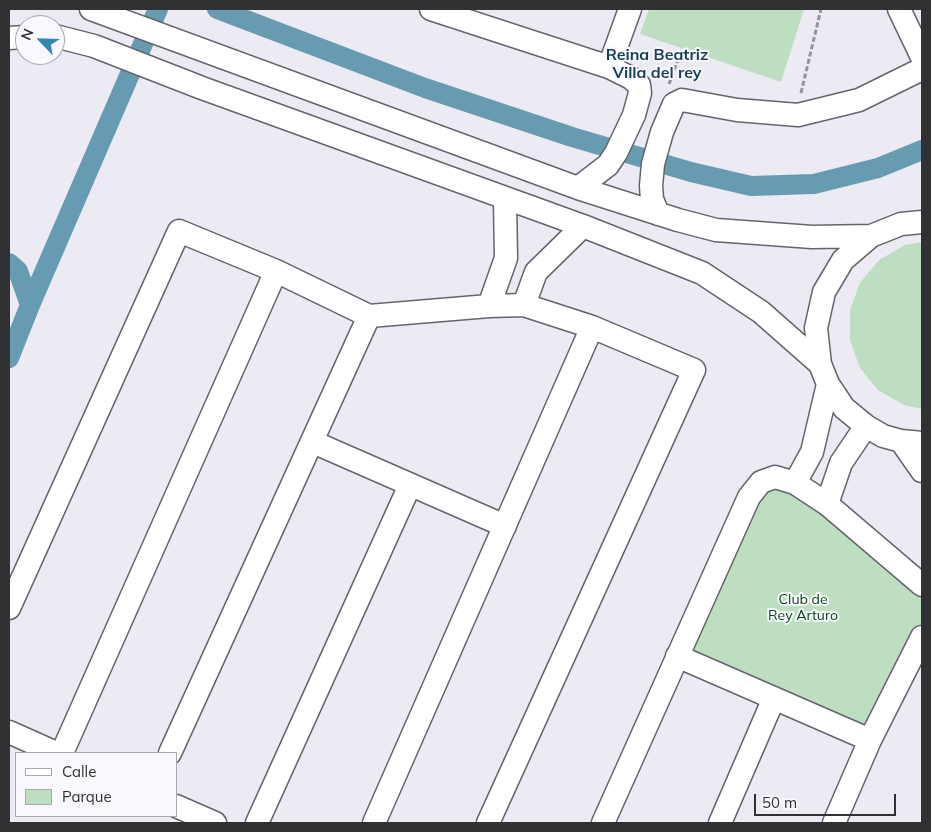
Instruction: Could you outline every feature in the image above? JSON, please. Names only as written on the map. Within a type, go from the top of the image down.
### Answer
[{"type":"street","points":[[98,9],[190,46],[578,188],[658,214],[716,230],[812,237],[871,236]]},
{"type":"street","points":[[432,9],[609,67],[631,78],[639,85],[640,93],[634,115],[616,153],[608,165],[578,188]]},
{"type":"street","points":[[609,67],[630,9]]},
{"type":"street","points":[[900,9],[922,57]]},
{"type":"street","points":[[65,39],[94,46],[505,200],[582,226],[702,273],[762,312],[824,374],[844,408],[866,426],[883,436],[912,442],[922,471]]},
{"type":"street","points":[[658,214],[652,199],[653,164],[662,132],[674,104],[682,100],[737,110],[798,114],[859,100],[922,69]]},
{"type":"street","points":[[489,306],[506,258],[505,200]]},
{"type":"street","points":[[795,483],[812,452],[824,374],[816,328],[824,292],[843,260],[871,236],[901,224],[922,222]]},
{"type":"street","points":[[524,306],[536,272],[582,226]]},
{"type":"street","points":[[9,608],[179,231],[276,271],[369,316],[489,306],[524,306],[592,327],[694,370],[488,823]]},
{"type":"street","points":[[62,752],[276,271]]},
{"type":"street","points":[[170,752],[369,316]]},
{"type":"street","points":[[374,823],[592,327]]},
{"type":"street","points":[[827,504],[841,463],[866,426]]},
{"type":"street","points":[[313,442],[505,526]]},
{"type":"street","points":[[604,823],[749,497],[761,482],[775,477],[795,483],[827,504],[922,585]]},
{"type":"street","points":[[257,823],[410,485]]},
{"type":"street","points":[[834,823],[870,740],[922,637]]},
{"type":"street","points":[[677,656],[870,740]]},
{"type":"street","points":[[720,823],[774,698]]},
{"type":"street","points":[[9,732],[54,752]]},
{"type":"street","points":[[178,807],[215,823]]},
{"type":"path","points":[[799,101],[821,9]]},
{"type":"green space","points":[[649,9],[804,9],[781,82],[640,34]]},
{"type":"green space","points":[[922,242],[922,409],[904,405],[878,390],[860,368],[850,340],[850,310],[860,283],[879,260],[905,245]]},
{"type":"green space","name":"Club de Rey Arturo","points":[[775,477],[922,585],[922,637],[870,740],[677,656],[749,497]]},
{"type":"waterway","points":[[30,305],[158,9]]},
{"type":"waterway","points":[[217,9],[425,88],[572,137],[691,172],[751,186],[814,184],[878,168],[922,150]]},
{"type":"waterway","points":[[9,263],[18,271],[30,305],[9,358]]},
{"type":"district","name":"Reina Beatriz Villa del rey","points":[[657,64]]}]
